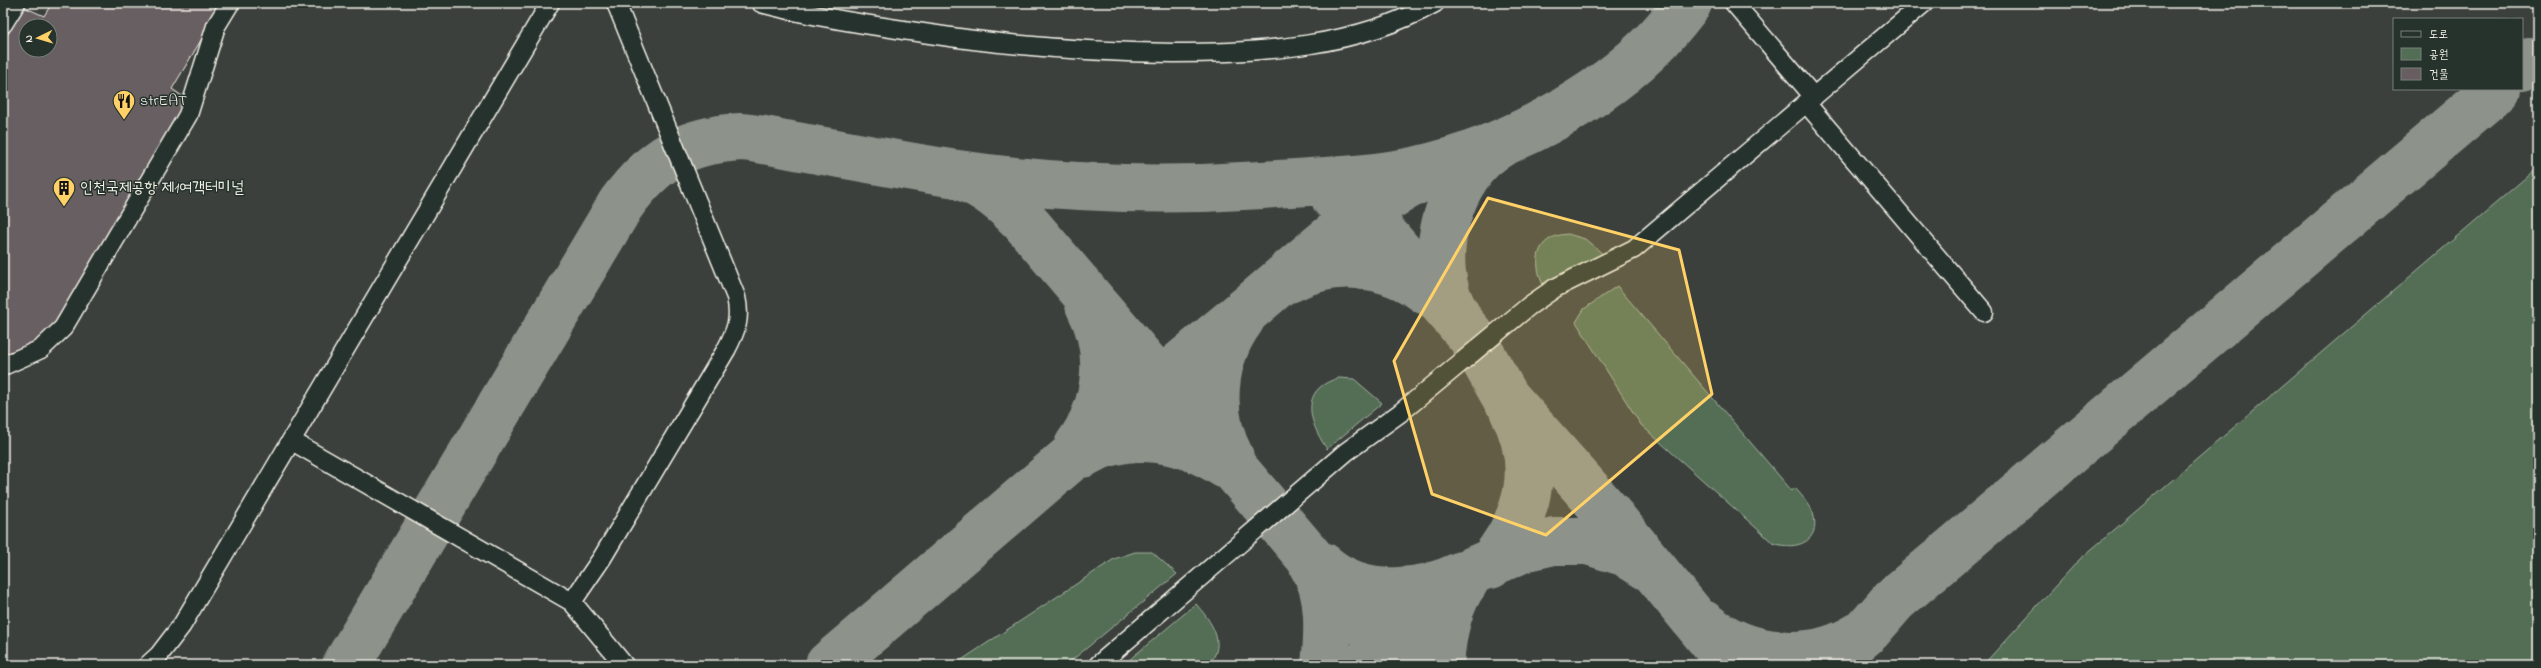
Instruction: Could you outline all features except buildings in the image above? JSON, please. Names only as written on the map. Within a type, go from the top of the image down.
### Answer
[{"type":"lane","points":[[3,24],[16,3]]},
{"type":"lane","points":[[3,366],[41,349],[63,328],[188,115],[216,26],[230,3]]},
{"type":"lane","points":[[148,665],[159,655],[182,625],[550,3]]},
{"type":"lane","points":[[572,602],[602,558],[726,350],[737,330],[739,319],[736,297],[616,3]]},
{"type":"lane","points":[[761,3],[879,27],[981,42],[1103,52],[1273,50],[1311,44],[1360,31],[1396,20],[1435,3]]},
{"type":"lane","points":[[1734,3],[1810,100],[1984,312]]},
{"type":"lane","points":[[1098,665],[1346,452],[1400,413],[1529,306],[1555,288],[1634,249],[1924,3]]},
{"type":"lane","points":[[292,441],[572,602],[624,665]]},
{"type":"highlighted area","points":[[1488,198],[1679,250],[1712,394],[1546,535],[1432,494],[1394,361]]},
{"type":"shaded area","points":[[3,3],[2538,3],[2538,665],[3,665]]},
{"type":"green space","points":[[2538,167],[2538,665],[1983,665],[2079,560]]},
{"type":"green space","points":[[1568,234],[1585,239],[1610,260],[1546,291],[1541,281],[1538,263],[1542,246],[1548,240],[1556,236]]},
{"type":"green space","points":[[1617,286],[1792,491],[1795,488],[1808,503],[1812,510],[1815,523],[1814,531],[1805,542],[1790,546],[1773,543],[1641,425],[1576,322],[1584,309]]},
{"type":"green space","points":[[1339,378],[1354,379],[1382,403],[1327,449],[1312,418],[1312,398],[1317,390],[1326,383]]},
{"type":"green space","points":[[1135,552],[1152,552],[1177,574],[1066,665],[954,665],[1114,559]]},
{"type":"green space","points":[[1196,604],[1212,625],[1217,641],[1217,649],[1214,657],[1208,665],[1123,665]]},
{"type":"taxiway","points":[[346,665],[621,204],[633,188],[646,175],[658,164],[672,155],[703,142],[741,137],[762,139],[950,173],[1027,182],[1106,187],[1223,187],[1340,180],[1399,174],[1450,161],[1483,150],[1516,136],[1579,102],[1608,83],[1635,61],[1659,38],[1688,3]]},
{"type":"taxiway","points":[[2523,66],[2529,61]]},
{"type":"taxiway","points":[[1827,665],[1868,630],[1894,600],[2496,90]]},
{"type":"taxiway","points":[[1457,316],[1447,295],[1442,272],[1442,247],[1446,222],[1454,198],[1466,176],[1482,158],[1500,144]]},
{"type":"taxiway","points":[[963,177],[980,185],[995,195],[1023,220],[1401,665]]},
{"type":"taxiway","points":[[829,665],[1133,405],[1349,224],[1397,191],[1423,177]]},
{"type":"taxiway","points":[[1335,198],[1363,214],[1373,222],[1471,336],[1506,398],[1605,510],[1732,665]]},
{"type":"taxiway","points":[[1289,279],[1324,267],[1360,265],[1395,273],[1427,291]]},
{"type":"taxiway","points":[[1078,446],[1096,413],[1104,377],[1102,340],[1097,322],[1089,305]]},
{"type":"taxiway","points":[[1230,457],[1218,423],[1216,386],[1224,351],[1231,334],[1241,319]]},
{"type":"taxiway","points":[[1490,565],[1514,529],[1522,510],[1527,491],[1529,472],[1527,452],[1522,431],[1513,410]]},
{"type":"taxiway","points":[[1082,454],[1118,440],[1137,438],[1156,439],[1174,442],[1192,448],[1210,455],[1226,465]]},
{"type":"taxiway","points":[[1364,665],[1474,570],[1524,548],[1554,541],[1588,541],[1624,552],[1648,567]]},
{"type":"taxiway","points":[[1313,566],[1323,589],[1327,614],[1325,665]]},
{"type":"taxiway","points":[[1322,566],[1337,577],[1354,585],[1390,591],[1428,587],[1462,575]]},
{"type":"taxiway","points":[[1440,665],[1446,621],[1454,600],[1465,581]]},
{"type":"taxiway","points":[[1703,624],[1720,636],[1739,645],[1759,651],[1779,654],[1800,655],[1820,652],[1840,646],[1859,636]]},
{"type":"place","name":"strEAT","points":[[124,120]]},
{"type":"place","name":"인천국제공항 제1여객터미널","points":[[64,208]]}]
